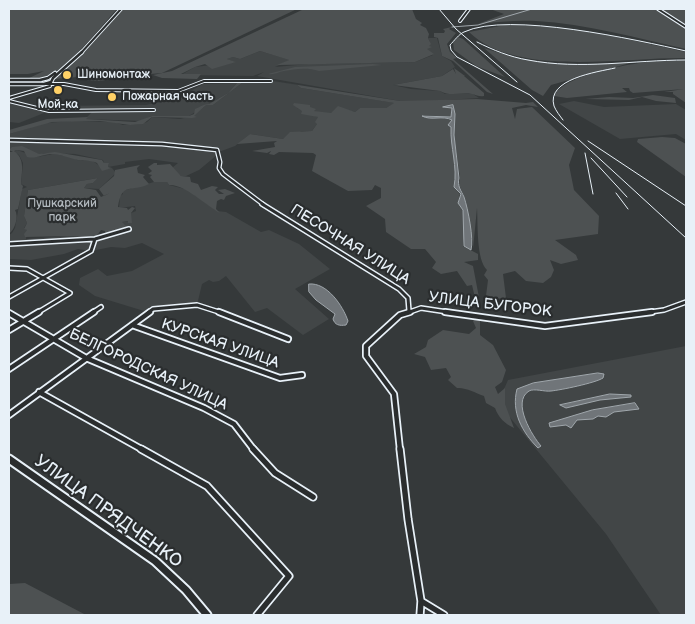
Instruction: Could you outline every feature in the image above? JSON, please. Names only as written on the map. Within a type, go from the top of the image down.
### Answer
[{"type":"main road","points":[[9,80],[40,80],[50,77],[73,58],[120,9]]},
{"type":"main road","points":[[49,84],[53,78],[85,49],[120,9]]},
{"type":"main road","points":[[40,80],[49,84]]},
{"type":"main road","points":[[9,84],[49,84]]},
{"type":"main road","name":"УЛИЦА ПРЯДЧЕНКО","points":[[9,458],[166,570],[207,615]]},
{"type":"street","points":[[460,21],[469,9]]},
{"type":"street","points":[[658,9],[686,27]]},
{"type":"street","points":[[9,99],[49,84],[91,89],[178,91],[201,81],[271,80]]},
{"type":"street","points":[[9,99],[50,111],[154,110]]},
{"type":"street","name":"ПЕСОЧНАЯ УЛИЦА","points":[[9,140],[162,144],[217,150],[220,162],[219,168],[223,174],[264,205],[407,295],[410,302],[409,311],[400,315],[366,346],[365,351],[366,356],[394,394],[408,519],[421,601]]},
{"type":"street","points":[[9,244],[95,239],[129,230]]},
{"type":"street","points":[[9,297],[91,251],[95,239]]},
{"type":"street","points":[[9,268],[27,269],[70,293],[9,330]]},
{"type":"street","name":"УЛИЦА БУГОРОК","points":[[409,311],[421,308],[545,326],[664,310],[686,302]]},
{"type":"street","points":[[9,415],[153,310],[197,305],[218,311],[288,339]]},
{"type":"street","points":[[9,369],[101,307]]},
{"type":"street","name":"БЕЛГОРОДСКАЯ УЛИЦА","points":[[9,313],[86,358],[204,408],[234,424],[252,448],[275,473],[313,497]]},
{"type":"street","name":"КУРСКАЯ УЛИЦА","points":[[132,325],[280,378],[302,375]]},
{"type":"street","points":[[39,392],[207,486],[289,576],[257,615]]},
{"type":"street","points":[[420,615],[421,601],[444,615]]},
{"type":"shaded area","points":[[428,38],[437,38],[442,56],[451,61],[455,67],[442,76],[393,85],[411,89],[440,91],[445,94],[473,94],[479,98],[400,101],[257,76],[264,72],[253,76],[181,75],[195,67],[235,62],[226,59],[233,57],[240,59],[260,51],[290,60],[275,67],[308,64],[415,62],[433,55],[426,49],[430,42]]},
{"type":"shaded area","points":[[273,81],[297,85],[301,88],[395,103],[386,108],[360,108],[355,112],[342,109],[331,113],[321,113],[297,108],[318,117],[317,124],[312,131],[302,131],[283,139],[250,134],[235,146],[216,153],[217,155],[199,170],[186,176],[181,176],[172,168],[178,163],[149,159],[125,162],[125,164],[108,167],[109,163],[104,163],[103,160],[75,154],[44,153],[40,155],[20,147],[13,147],[9,151],[9,134],[45,123],[72,121],[114,122],[123,125],[141,124],[147,122],[152,117],[180,119],[193,116],[205,106],[189,116],[152,116],[141,121],[85,119],[92,112],[49,111],[19,123],[9,122],[9,101],[34,107],[44,103],[54,106],[146,105],[176,99],[203,84],[237,83],[228,93],[209,104],[213,105],[242,83]]},
{"type":"shaded area","points":[[574,101],[604,107],[676,104],[686,110],[686,140],[676,134],[620,139],[559,104]]},
{"type":"shaded area","points":[[453,105],[459,183],[469,216],[472,239],[471,250],[464,246],[463,210],[458,203],[461,194],[454,187],[455,172],[451,127],[448,125],[452,120],[422,116],[451,117],[452,108],[443,107]]},
{"type":"shaded area","points":[[17,150],[37,157],[53,154],[73,157],[77,160],[93,161],[102,170],[112,168],[116,173],[99,189],[84,188],[87,184],[93,183],[98,178],[28,190],[24,216],[27,223],[24,228],[27,230],[26,239],[68,236],[87,239],[106,235],[122,222],[129,221],[129,223],[131,213],[136,211],[135,206],[119,208],[120,196],[123,194],[122,191],[154,182],[167,182],[169,185],[189,190],[217,211],[226,212],[261,232],[269,230],[299,244],[330,269],[295,289],[329,319],[303,335],[267,308],[255,312],[226,276],[219,281],[213,282],[209,280],[202,284],[197,305],[144,311],[95,296],[79,285],[80,278],[98,269],[107,276],[132,271],[164,254],[142,243],[125,248],[111,247],[91,251],[78,249],[64,254],[31,260],[9,259],[9,235],[15,228],[22,189],[27,187],[21,184],[23,163],[19,155],[14,152]]},
{"type":"shaded area","points":[[309,284],[316,284],[322,287],[333,296],[346,315],[348,321],[346,325],[335,323],[333,319],[335,314],[316,300],[309,292]]},
{"type":"shaded area","points":[[686,346],[686,615],[661,615],[606,534],[498,403],[508,380]]},
{"type":"shaded area","points":[[598,373],[604,374],[603,378],[586,384],[556,390],[531,390],[524,396],[522,403],[525,419],[541,446],[538,448],[527,435],[519,421],[516,406],[517,389],[533,383]]},
{"type":"shaded area","points":[[610,394],[631,395],[631,397],[600,400],[566,408],[560,405]]},
{"type":"shaded area","points":[[635,403],[639,409],[614,412],[606,417],[598,416],[593,419],[577,420],[571,428],[566,425],[550,427],[549,423],[592,410]]},
{"type":"green space","points":[[9,9],[117,9],[85,45],[59,70],[42,79],[27,79],[44,71],[28,74],[9,74]]},
{"type":"green space","points":[[123,9],[297,9],[162,73],[139,75],[117,73],[106,80],[99,81],[78,77],[54,79],[58,75],[68,76],[69,74],[59,74],[84,52]]},
{"type":"green space","points":[[304,9],[412,9],[416,19],[422,23],[420,25],[426,28],[429,34],[428,38],[431,44],[429,46],[432,47],[427,49],[434,54],[415,62],[277,65],[289,60],[260,51],[240,59],[233,57],[227,59],[236,62],[212,69],[205,64],[181,74],[201,74],[197,79],[162,78],[153,75],[172,71]]},
{"type":"green space","points":[[490,9],[686,9],[686,49],[574,25],[536,21],[478,24],[504,14]]},
{"type":"green space","points":[[505,25],[551,27],[597,33],[686,52],[686,58],[572,62],[542,60],[514,55],[489,46],[469,32]]},
{"type":"green space","points":[[452,27],[449,29],[456,33],[447,44],[450,52],[457,58],[453,59],[493,94],[487,92],[453,61],[442,56],[438,38],[434,37],[434,33],[444,33],[443,29]]},
{"type":"green space","points":[[458,37],[463,39],[505,77],[476,66],[454,50],[453,42]]},
{"type":"green space","points":[[484,48],[520,58],[556,63],[630,63],[551,85],[543,96],[532,90]]},
{"type":"green space","points":[[664,60],[686,61],[686,103],[673,94],[673,92],[664,92],[684,89],[633,93],[629,88],[622,88],[627,92],[567,98],[554,96],[561,88],[572,81],[587,75],[622,66]]},
{"type":"green space","points":[[382,65],[319,71],[297,69],[268,74],[295,67]]},
{"type":"green space","points":[[454,68],[484,93],[484,96],[448,94],[440,91],[393,85],[442,76],[453,69],[456,74]]},
{"type":"green space","points":[[273,81],[400,101],[477,99],[533,102],[538,107],[526,105],[512,108],[515,119],[517,109],[532,107],[575,148],[569,165],[574,190],[599,216],[598,234],[555,240],[576,255],[578,260],[561,264],[550,260],[554,270],[551,277],[543,283],[526,281],[515,271],[503,274],[506,298],[493,299],[495,310],[490,310],[486,296],[488,280],[484,275],[487,270],[483,265],[479,250],[477,208],[473,249],[464,196],[459,185],[460,178],[454,135],[455,114],[453,105],[447,107],[452,108],[451,117],[423,115],[429,118],[452,120],[448,125],[451,126],[454,156],[454,187],[460,194],[458,203],[465,217],[463,246],[478,254],[478,260],[464,262],[473,266],[481,308],[476,302],[472,285],[467,286],[457,271],[441,274],[432,268],[436,262],[425,249],[411,249],[386,232],[385,219],[366,206],[381,198],[381,188],[375,185],[372,190],[348,191],[312,171],[316,155],[313,153],[279,152],[274,155],[269,154],[271,151],[267,153],[252,151],[275,147],[274,143],[277,141],[237,144],[250,134],[283,139],[290,132],[312,131],[317,124],[315,122],[318,117],[301,114],[302,111],[293,105],[294,103],[310,105],[310,107],[316,109],[314,111],[331,113],[338,106],[355,112],[360,108],[386,108],[394,103],[301,88],[297,85]]},
{"type":"green space","points":[[237,83],[242,83],[213,105],[206,105],[194,116],[197,117],[152,117],[143,124],[130,125],[100,121],[52,122],[9,134],[9,130],[47,119],[88,117],[86,119],[135,122],[152,116],[189,116],[194,114],[195,109],[204,105],[209,104],[228,93]]},
{"type":"green space","points":[[653,95],[675,98],[676,103],[656,101],[642,97],[629,100],[585,99],[633,98]]},
{"type":"green space","points":[[675,138],[686,144],[686,177],[637,142],[638,139]]},
{"type":"green space","points":[[22,146],[39,154],[55,152],[102,160],[104,163],[109,163],[108,167],[112,168],[102,171],[97,163],[92,161],[78,160],[54,154],[27,157],[24,151],[14,151],[18,154],[21,161],[21,184],[23,186],[18,209],[15,210],[17,216],[16,223],[9,234],[9,152],[13,152],[9,150],[12,147]]},
{"type":"green space","points":[[157,163],[157,165],[170,164],[181,176],[190,177],[191,182],[198,184],[201,190],[212,186],[218,187],[215,190],[219,194],[224,194],[218,190],[225,189],[235,193],[226,196],[224,200],[217,201],[216,209],[220,213],[182,188],[169,185],[167,182],[154,182],[150,177],[152,175],[148,174],[152,171],[148,167]]},
{"type":"green space","name":"Пушкарский парк","points":[[140,165],[137,168],[138,173],[145,175],[143,177],[149,184],[143,187],[128,189],[122,194],[118,207],[127,208],[128,210],[132,207],[135,208],[131,213],[132,223],[128,223],[128,221],[122,222],[127,227],[125,229],[106,235],[105,231],[101,230],[95,238],[68,236],[25,237],[24,234],[27,230],[24,229],[27,223],[24,216],[28,190],[98,178],[93,183],[87,184],[84,188],[96,190],[101,197],[104,196],[99,189],[114,176],[115,170]]},
{"type":"green space","points":[[477,317],[480,318],[480,335],[493,345],[506,370],[502,382],[495,387],[498,394],[505,388],[505,404],[514,428],[502,420],[495,408],[486,403],[484,396],[467,389],[457,388],[448,380],[451,377],[446,368],[431,370],[425,357],[414,354],[426,347],[428,340],[443,330],[469,334],[476,328],[473,321]]},
{"type":"green space","points":[[25,583],[86,615],[9,615],[9,584]]},
{"type":"waterway","points":[[452,27],[478,25],[532,9]]},
{"type":"railway","points":[[439,9],[461,34]]},
{"type":"railway","points":[[461,34],[484,26],[541,26],[637,40],[686,51]]},
{"type":"railway","points":[[461,34],[517,82]]},
{"type":"railway","points":[[461,34],[450,45],[451,50],[457,57],[530,95],[686,238]]},
{"type":"railway","points":[[477,42],[515,57],[548,63],[587,64],[686,60]]},
{"type":"railway","points":[[563,120],[554,106],[554,97],[558,89],[575,78],[615,68]]},
{"type":"railway","points":[[588,141],[686,206]]},
{"type":"railway","points":[[585,153],[593,194]]},
{"type":"railway","points":[[591,158],[627,197]]},
{"type":"railway","points":[[616,193],[628,209]]},
{"type":"place","name":"Шиномонтаж","points":[[67,75]]},
{"type":"place","name":"Мой-ка","points":[[58,90]]},
{"type":"place","name":"Пожарная часть","points":[[112,97]]}]
